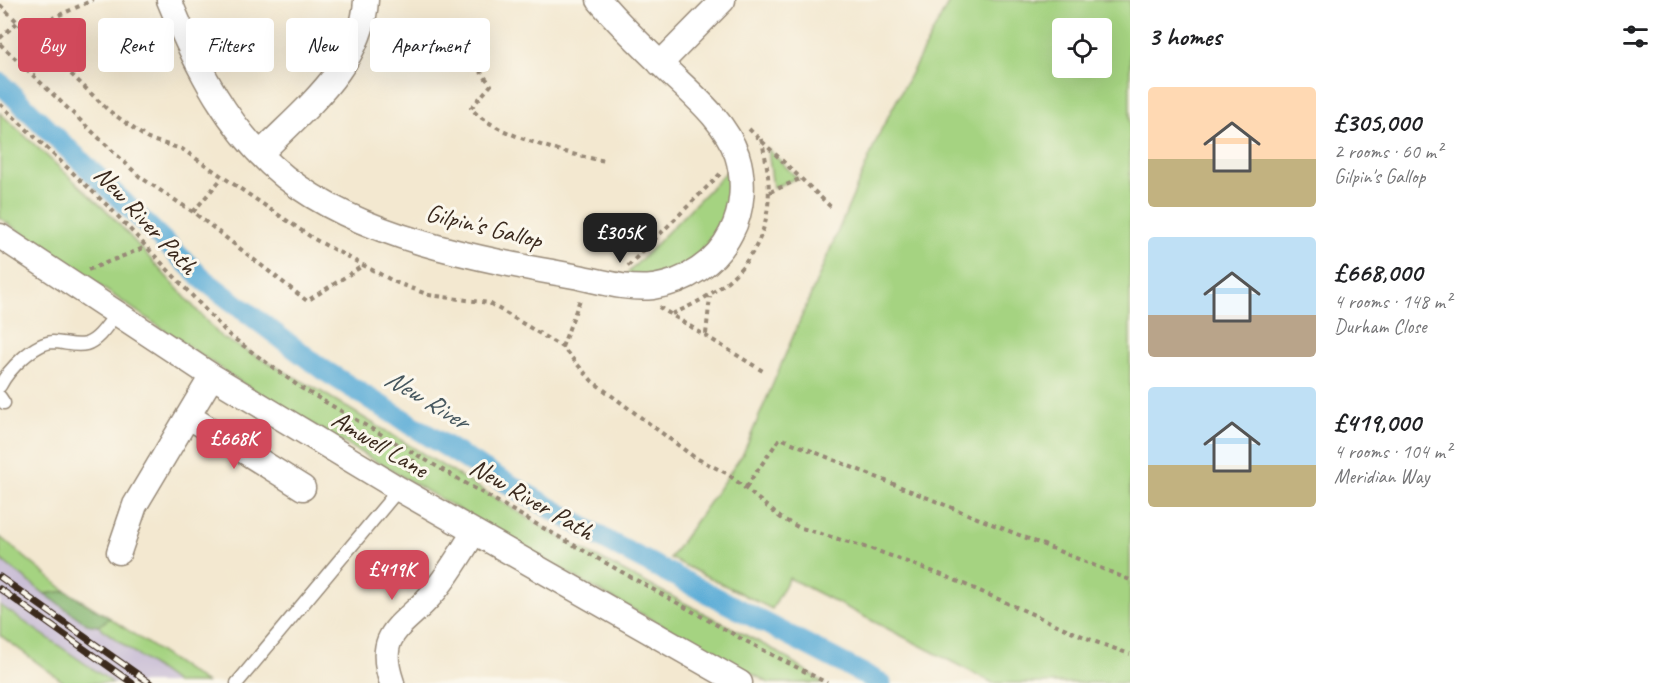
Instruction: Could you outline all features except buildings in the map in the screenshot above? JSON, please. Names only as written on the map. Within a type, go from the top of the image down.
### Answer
[{"type":"street","name":"Gilpin's Gallop","points":[[169,0],[194,56],[221,105],[260,154],[286,177],[318,199],[381,228],[507,264],[599,281],[652,287],[680,280],[706,265],[719,252],[734,227],[740,210],[742,192],[738,156],[720,123],[599,0]]},
{"type":"street","points":[[260,154],[336,75],[350,55],[360,33],[366,0]]},
{"type":"street","points":[[660,64],[723,0]]},
{"type":"street","name":"Amwell Lane","points":[[0,236],[212,375],[399,489],[724,679]]},
{"type":"street","points":[[119,552],[135,505],[212,375]]},
{"type":"street","points":[[188,416],[303,488]]},
{"type":"street","points":[[392,683],[387,661],[391,636],[403,619],[434,592],[474,532]]},
{"type":"lane","points":[[0,386],[24,359],[41,345],[52,342],[85,344],[98,337],[116,314]]},
{"type":"lane","points":[[237,683],[399,489]]},
{"type":"path","points":[[53,18],[93,0]]},
{"type":"path","points":[[0,5],[18,22],[0,38]]},
{"type":"path","points":[[360,33],[477,67],[491,85],[471,108],[478,117],[498,130],[587,158],[606,161]]},
{"type":"path","points":[[0,44],[140,177],[193,212],[307,301],[364,265]]},
{"type":"path","points":[[69,72],[108,110],[148,139],[182,149],[314,239],[395,282],[429,295],[489,303],[562,346],[591,381],[694,457],[728,474],[781,518],[798,527],[875,550],[950,578],[1096,642],[1130,654]]},
{"type":"path","name":"New River Path","points":[[0,104],[69,167],[229,334],[301,388],[545,529],[740,638],[827,683]]},
{"type":"path","points":[[743,125],[757,134],[833,209]]},
{"type":"path","points":[[562,346],[599,281],[738,156]]},
{"type":"path","points":[[193,212],[222,178]]},
{"type":"path","points":[[770,192],[802,178]]},
{"type":"path","points":[[64,280],[146,247]]},
{"type":"path","points":[[706,334],[710,297]]},
{"type":"path","points":[[653,303],[766,373]]},
{"type":"path","points":[[746,487],[780,438],[1130,580]]},
{"type":"shaded area","points":[[0,559],[87,624],[98,626],[176,683],[113,683],[17,617],[0,605]]},
{"type":"green space","points":[[950,0],[1130,0],[1130,683],[993,683],[789,578],[772,609],[670,558],[743,454],[881,130]]},
{"type":"green space","points":[[0,113],[109,213],[221,337],[320,391],[566,541],[776,651],[824,683],[769,683],[599,591],[248,387],[0,218]]},
{"type":"green space","points":[[768,149],[797,178],[773,188]]},
{"type":"green space","points":[[730,168],[733,184],[723,231],[689,265],[660,276],[624,277]]},
{"type":"green space","points":[[0,537],[66,591],[45,594],[0,559]]},
{"type":"green space","points":[[66,591],[110,618],[98,626],[87,624],[45,594]]},
{"type":"green space","points":[[0,605],[113,683],[65,683],[0,635]]},
{"type":"green space","points":[[110,618],[207,683],[176,683],[98,626]]},
{"type":"waterway","name":"New River","points":[[0,83],[204,280],[322,369],[476,465],[611,543],[881,683]]},
{"type":"railway","points":[[0,577],[150,683]]},
{"type":"railway","points":[[0,589],[132,683]]}]
